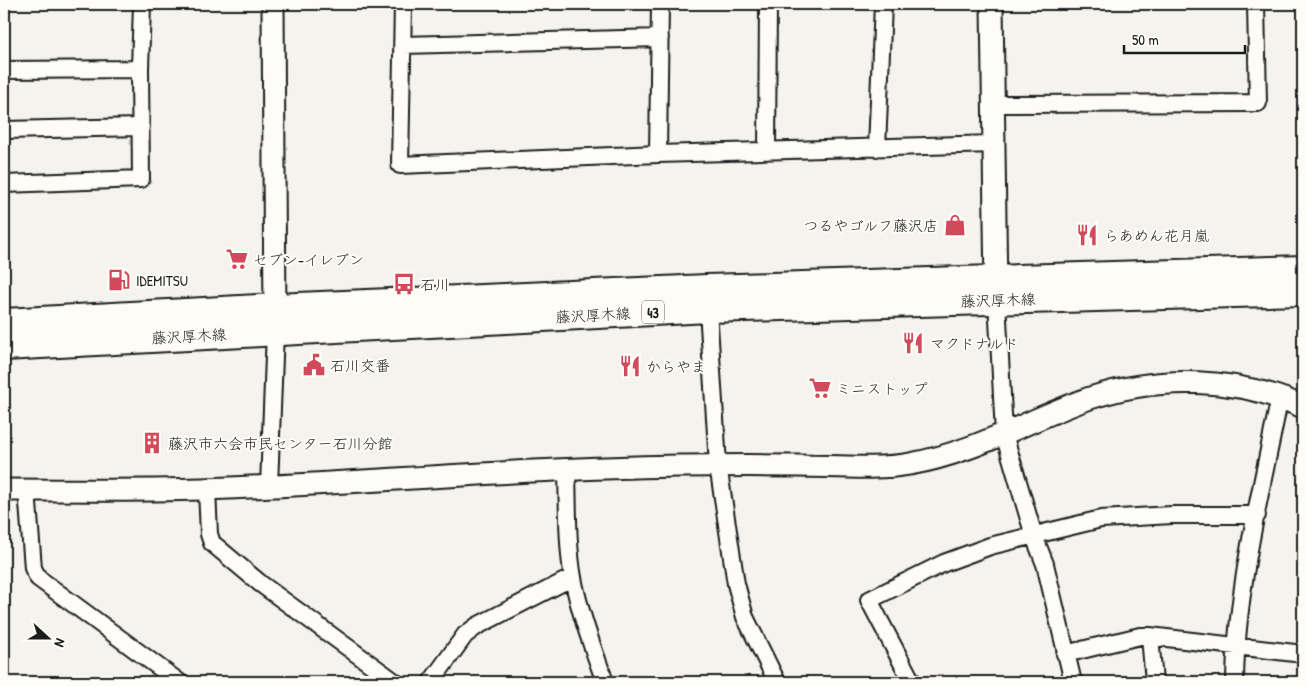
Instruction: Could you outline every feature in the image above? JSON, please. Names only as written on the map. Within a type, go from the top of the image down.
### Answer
[{"type":"main road","name":"藤沢厚木線","points":[[4,322],[275,319],[708,309],[1303,269]]},
{"type":"main road","name":"藤沢厚木線","points":[[4,347],[275,319],[707,288],[1303,292]]},
{"type":"street","points":[[4,184],[140,179],[142,4]]},
{"type":"street","points":[[269,486],[275,319],[273,4]]},
{"type":"street","points":[[403,4],[400,165],[658,154],[994,144]]},
{"type":"street","points":[[658,154],[660,4]]},
{"type":"street","points":[[768,4],[768,151]]},
{"type":"street","points":[[877,148],[882,4]]},
{"type":"street","points":[[992,4],[996,290],[1004,434],[1034,536],[1045,564],[1072,682]]},
{"type":"street","points":[[993,104],[1258,103],[1256,4]]},
{"type":"street","points":[[403,45],[660,38]]},
{"type":"street","points":[[4,70],[140,69]]},
{"type":"street","points":[[4,130],[141,127]]},
{"type":"street","points":[[708,309],[718,465],[736,584],[745,617],[777,682]]},
{"type":"street","points":[[4,490],[207,489],[568,470],[718,465],[867,466],[908,464],[946,455],[1004,434],[1089,398],[1124,389],[1180,383],[1231,385],[1280,396],[1303,407]]},
{"type":"street","points":[[1235,682],[1236,646],[1242,592],[1280,396]]},
{"type":"street","points":[[568,470],[568,526],[573,577],[583,618],[605,682]]},
{"type":"street","points":[[207,489],[209,534],[212,543],[261,584],[395,682]]},
{"type":"street","points":[[27,490],[33,568],[38,578],[179,682]]},
{"type":"street","points":[[912,682],[869,600],[944,563],[990,546],[1101,519],[1172,515],[1257,515]]},
{"type":"street","points":[[431,682],[465,635],[477,626],[573,577]]},
{"type":"street","points":[[1065,654],[1140,636],[1303,654]]},
{"type":"street","points":[[1150,636],[1154,682]]},
{"type":"place","name":"つるやゴルフ藤沢店","points":[[955,225]]},
{"type":"place","name":"らあめん花月嵐","points":[[1087,235]]},
{"type":"place","name":"セブン-イレブン","points":[[237,259]]},
{"type":"place","name":"IDEMITSU","points":[[119,280]]},
{"type":"place","name":"石川","points":[[404,284]]},
{"type":"place","name":"マクドナルド","points":[[913,343]]},
{"type":"place","name":"石川交番","points":[[314,365]]},
{"type":"place","name":"からやま","points":[[630,366]]},
{"type":"place","name":"ミニストップ","points":[[820,388]]},
{"type":"place","name":"藤沢市六会市民センター石川分館","points":[[152,443]]}]
